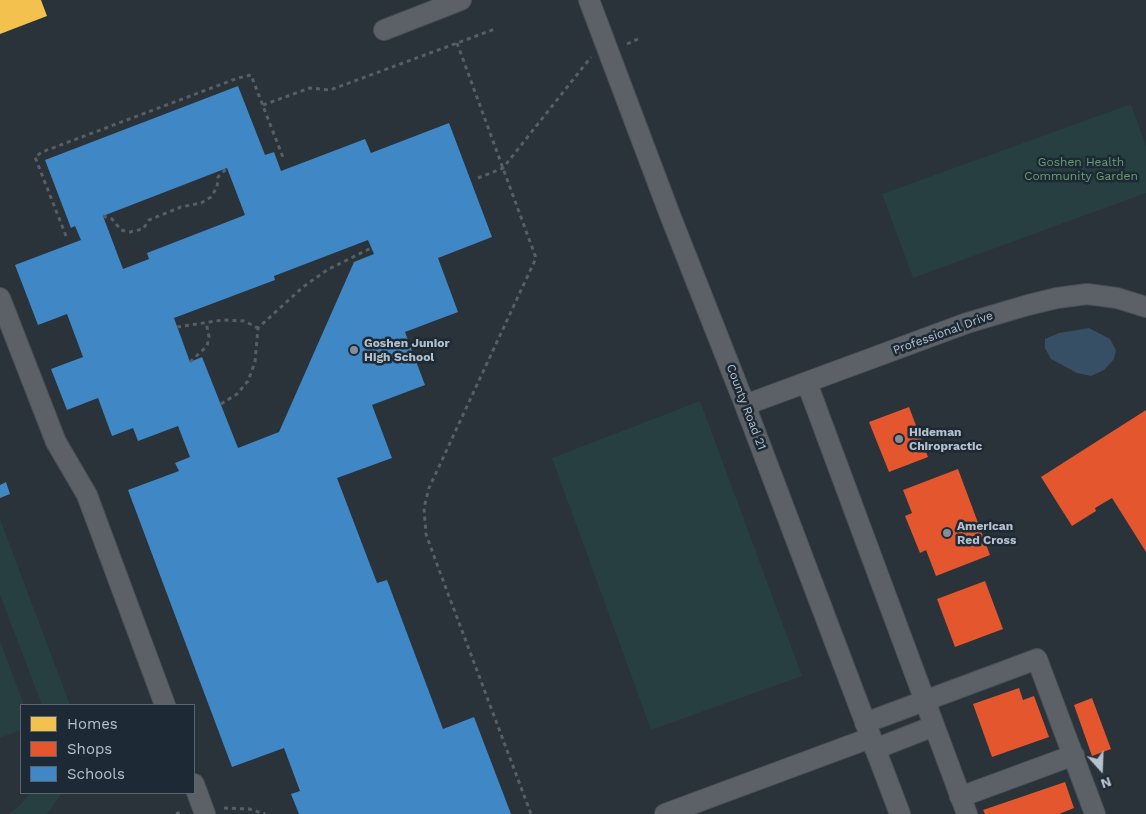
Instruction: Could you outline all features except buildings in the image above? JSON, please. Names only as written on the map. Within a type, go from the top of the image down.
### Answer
[{"type":"street","points":[[384,30],[461,0]]},
{"type":"street","name":"County Road 21","points":[[589,0],[900,814]]},
{"type":"street","name":"Professional Drive","points":[[745,405],[998,313],[1057,298],[1087,294],[1117,298],[1146,307]]},
{"type":"street","points":[[0,298],[56,442],[87,495],[165,704]]},
{"type":"street","points":[[807,383],[963,805],[1074,755]]},
{"type":"street","points":[[870,737],[924,701],[1037,658],[1095,814]]},
{"type":"street","points":[[666,814],[870,737],[934,726]]},
{"type":"street","points":[[195,787],[204,811]]},
{"type":"path","points":[[263,105],[310,88],[330,90],[495,29]]},
{"type":"path","points":[[478,178],[503,168],[589,58],[638,39]]},
{"type":"path","points":[[457,43],[536,258],[429,488],[424,508],[426,534],[531,814]]},
{"type":"path","points":[[66,236],[34,157],[42,152],[238,78],[251,75],[284,160]]},
{"type":"path","points":[[102,216],[112,219],[121,230],[130,232],[143,229],[150,220],[181,207],[201,203],[211,197],[217,187],[218,177],[227,168]]},
{"type":"path","points":[[221,404],[237,394],[248,381],[255,362],[258,328],[302,287],[327,270],[371,248]]},
{"type":"path","points":[[177,327],[222,320],[244,321],[258,328]]},
{"type":"path","points":[[190,362],[207,346],[209,337],[206,322]]},
{"type":"path","points":[[204,811],[249,809],[265,814]]},
{"type":"green space","name":"Goshen Health Community Garden","points":[[1131,104],[1146,146],[1146,193],[913,278],[882,194]]},
{"type":"green space","points":[[700,401],[802,676],[651,730],[552,458]]},
{"type":"green space","points":[[0,519],[70,704],[42,704],[0,595]]},
{"type":"green space","points":[[0,641],[24,704],[20,704],[20,730],[0,738]]},
{"type":"green space","points":[[29,794],[61,794],[47,814],[9,814]]},
{"type":"water","points":[[1089,328],[1110,339],[1116,350],[1114,359],[1104,370],[1091,376],[1077,373],[1051,359],[1045,348],[1045,339],[1059,333]]},
{"type":"place","name":"Goshen Junior High School","points":[[354,350]]},
{"type":"place","name":"Hideman Chiropractic","points":[[899,439]]},
{"type":"place","name":"American Red Cross","points":[[947,533]]}]
